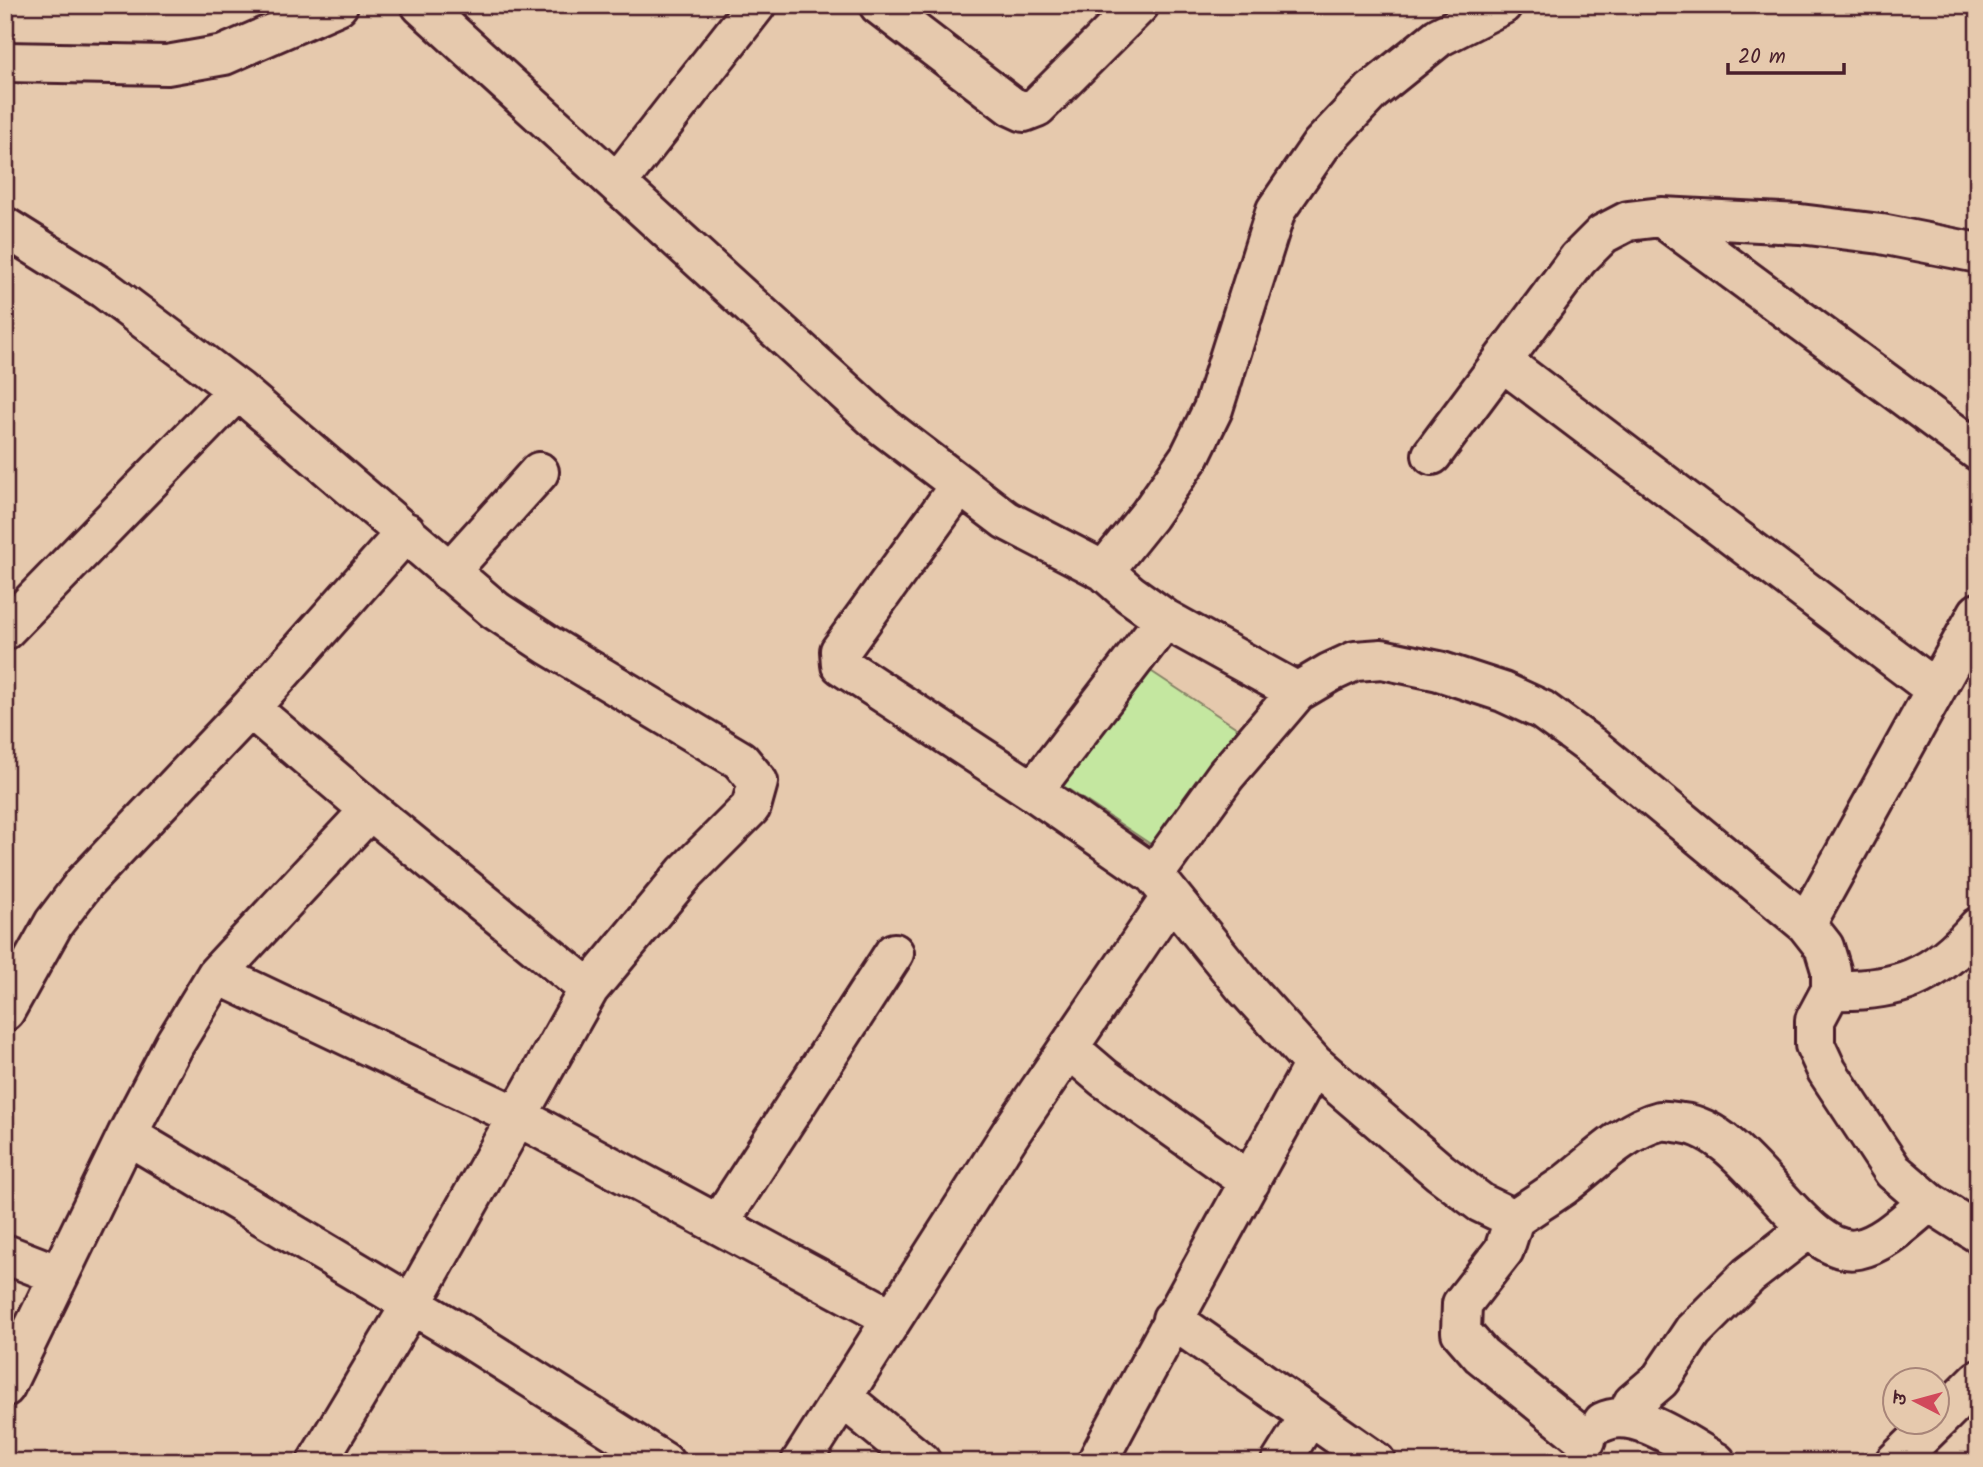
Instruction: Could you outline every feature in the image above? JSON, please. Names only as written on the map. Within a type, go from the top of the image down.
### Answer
[{"type":"street","points":[[5,62],[167,65],[224,55],[338,5]]},
{"type":"street","points":[[421,5],[884,427],[1006,520],[1104,571],[1165,619],[1297,692]]},
{"type":"street","points":[[618,183],[756,5]]},
{"type":"street","points":[[879,5],[1011,106],[1024,112],[1037,107],[1139,5]]},
{"type":"street","points":[[1104,571],[1190,456],[1213,409],[1276,210],[1321,145],[1373,91],[1439,37],[1502,5]]},
{"type":"street","points":[[1432,455],[1578,259],[1603,234],[1628,221],[1661,217],[1800,223],[1881,234],[1978,253]]},
{"type":"street","points":[[1661,217],[1978,451]]},
{"type":"street","points":[[5,227],[104,289],[237,390],[495,610],[548,645],[740,760],[758,782],[751,807],[685,873],[589,989],[411,1305],[317,1462]]},
{"type":"street","points":[[1503,362],[1935,689]]},
{"type":"street","points":[[5,630],[237,390]]},
{"type":"street","points":[[449,572],[538,472]]},
{"type":"street","points":[[960,485],[840,651],[841,666],[1033,791],[1163,886],[1243,985],[1314,1063],[1440,1172],[1481,1203],[1514,1219]]},
{"type":"street","points":[[5,1011],[54,923],[85,882],[250,708],[406,532]]},
{"type":"street","points":[[1806,924],[1978,613]]},
{"type":"street","points":[[1033,791],[1165,619]]},
{"type":"street","points":[[801,1462],[1069,1048],[1226,775],[1297,692],[1355,661],[1382,659],[1439,671],[1542,710],[1590,745],[1806,924],[1824,947],[1831,970],[1831,990],[1815,1020],[1815,1045],[1823,1062],[1893,1171],[1929,1202],[1978,1233]]},
{"type":"street","points":[[250,708],[589,989]]},
{"type":"street","points":[[5,1387],[127,1135],[175,1043],[217,974],[370,810]]},
{"type":"street","points":[[1831,990],[1862,991],[1924,975],[1957,951],[1978,927]]},
{"type":"street","points":[[719,1223],[894,953]]},
{"type":"street","points":[[217,974],[517,1116],[892,1318]]},
{"type":"street","points":[[1069,1048],[1104,1078],[1250,1182]]},
{"type":"street","points":[[1097,1462],[1172,1319],[1314,1063]]},
{"type":"street","points":[[1716,1462],[1645,1423],[1626,1417],[1612,1418],[1599,1425],[1579,1451],[1461,1332],[1462,1304],[1504,1250],[1514,1219],[1633,1133],[1662,1121],[1696,1124],[1734,1149],[1808,1228],[1836,1248],[1858,1249],[1879,1240],[1929,1202]]},
{"type":"street","points":[[127,1135],[468,1338],[664,1462]]},
{"type":"street","points":[[1626,1417],[1633,1403],[1660,1381],[1693,1331],[1749,1276],[1808,1228]]},
{"type":"street","points":[[5,1254],[59,1275]]},
{"type":"street","points":[[1172,1319],[1376,1462]]},
{"type":"street","points":[[1952,1406],[1978,1380]]},
{"type":"street","points":[[842,1397],[921,1462]]},
{"type":"street","points":[[1281,1462],[1309,1417]]},
{"type":"street","points":[[1895,1462],[1922,1436]]},
{"type":"green space","points":[[1140,664],[1243,732],[1164,853],[1062,785]]}]
